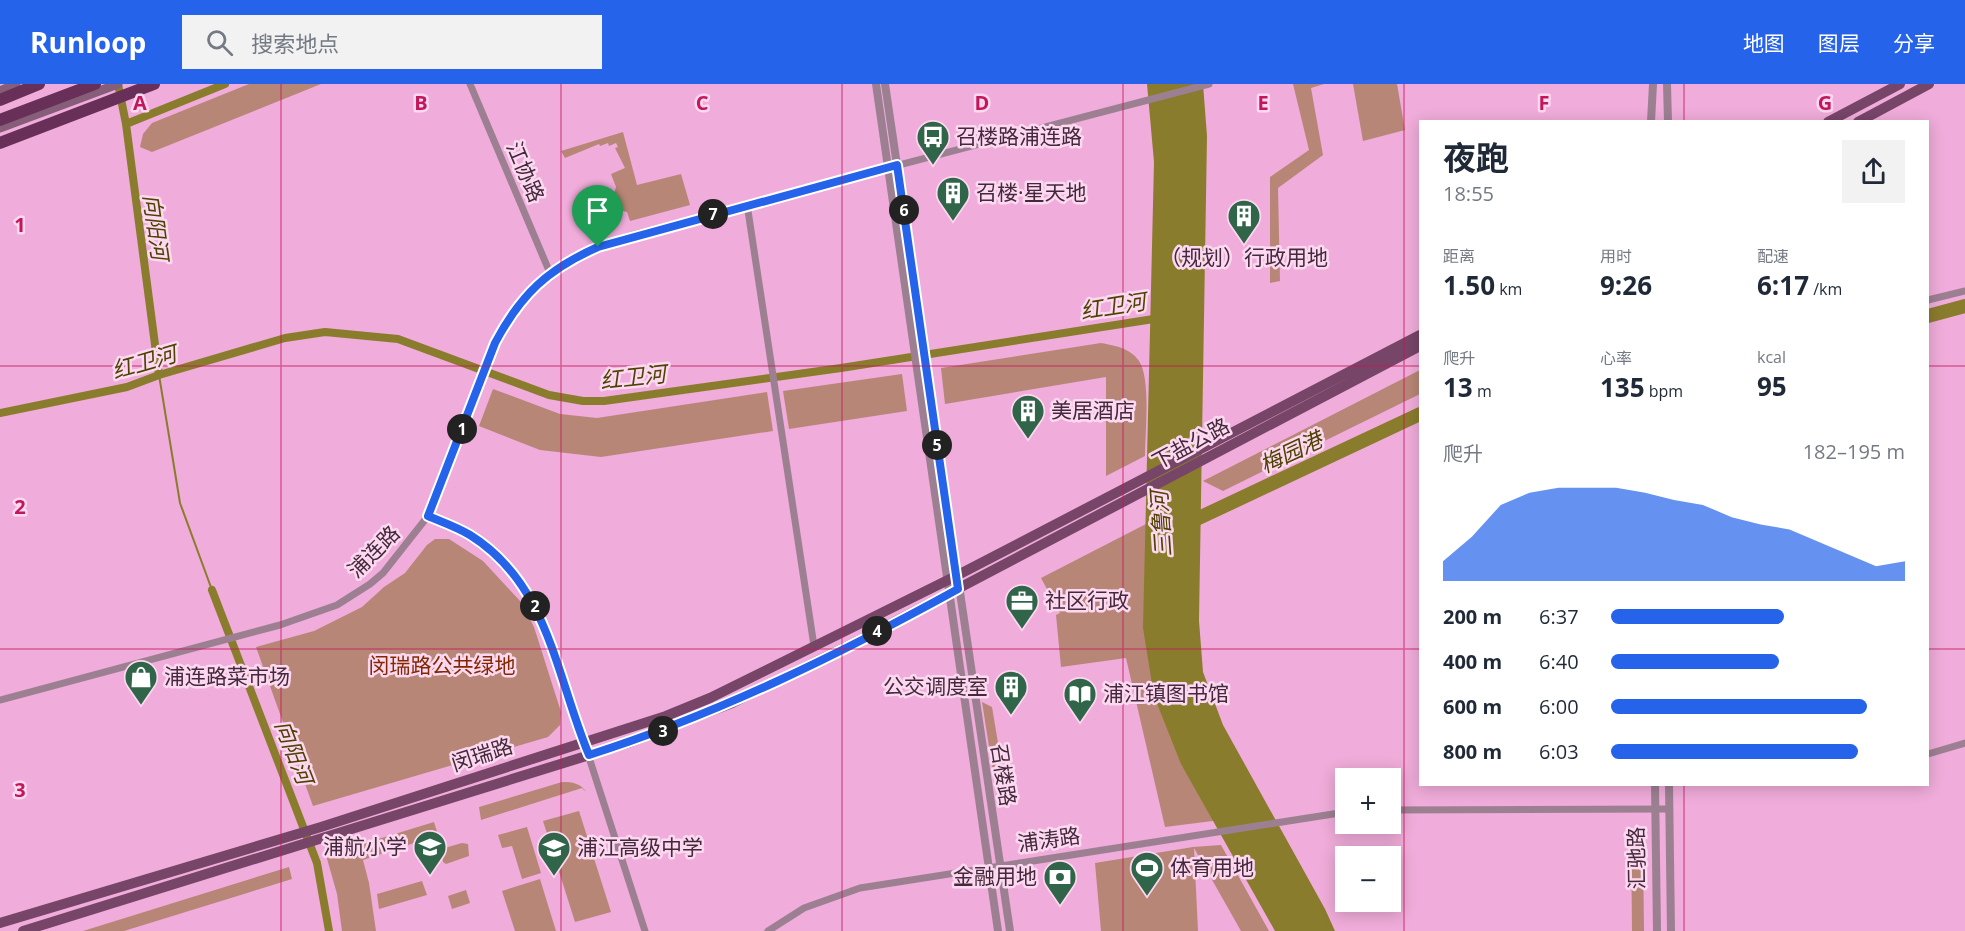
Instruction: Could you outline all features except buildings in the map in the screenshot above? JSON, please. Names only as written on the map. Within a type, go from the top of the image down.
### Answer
[{"type":"highway","points":[[0,100],[39,84]]},
{"type":"highway","points":[[0,143],[154,84]]},
{"type":"highway","points":[[0,120],[98,88]]},
{"type":"main road","points":[[0,91],[16,84]]},
{"type":"main road","points":[[0,128],[98,88],[118,84]]},
{"type":"main road","points":[[1832,120],[1900,84]]},
{"type":"main road","points":[[1862,120],[1929,84]]},
{"type":"main road","name":"下盐公路","points":[[951,578],[1419,336]]},
{"type":"main road","name":"下盐公路","points":[[953,592],[1419,347]]},
{"type":"main road","name":"闵瑞路","points":[[323,832],[666,716],[710,698],[951,578]]},
{"type":"main road","name":"闵瑞路","points":[[0,922],[290,842],[589,755],[670,729],[723,706],[953,592]]},
{"type":"main road","name":"闵瑞路","points":[[23,931],[290,842]]},
{"type":"street","name":"江协路","points":[[470,84],[550,273]]},
{"type":"street","points":[[876,84],[893,166]]},
{"type":"street","points":[[885,84],[893,166]]},
{"type":"street","points":[[1651,120],[1653,84]]},
{"type":"street","points":[[1667,84],[1668,120]]},
{"type":"street","name":"浦连路","points":[[0,700],[250,633],[322,611],[353,596],[383,573],[428,516],[492,352],[507,320],[519,303],[550,273],[598,247],[747,204],[1207,85]]},
{"type":"street","name":"召楼路","points":[[893,166],[998,931]]},
{"type":"street","points":[[747,204],[814,646]]},
{"type":"street","points":[[1929,300],[1965,291]]},
{"type":"street","points":[[428,516],[468,534],[487,547],[515,575],[529,594],[555,652],[645,931]]},
{"type":"street","name":"召楼路","points":[[953,592],[1010,931]]},
{"type":"street","points":[[1929,754],[1965,744]]},
{"type":"street","name":"汇驰路","points":[[1655,786],[1657,931]]},
{"type":"street","name":"汇驰路","points":[[1669,786],[1671,931]]},
{"type":"street","points":[[1401,810],[1669,809]]},
{"type":"street","name":"浦涛路","points":[[768,931],[804,908],[860,888],[999,864],[1335,814]]},
{"type":"green space","points":[[249,84],[321,84],[152,152],[140,147],[143,134],[152,123]]},
{"type":"green space","points":[[1293,84],[1324,84],[1311,88],[1323,155],[1278,188],[1280,281],[1270,283],[1270,177],[1309,150]]},
{"type":"green space","points":[[1353,84],[1397,84],[1405,130],[1363,141]]},
{"type":"green space","points":[[623,132],[637,185],[681,174],[690,205],[630,221],[627,212],[615,209],[610,198],[613,197],[616,187],[611,174],[625,168],[615,148],[618,147],[616,143],[609,146],[608,143],[600,146],[599,144],[565,158],[561,151]]},
{"type":"green space","points":[[1101,343],[1122,348],[1139,361],[1143,369],[1146,393],[1145,456],[1106,476],[1106,377],[945,404],[941,368]]},
{"type":"green space","points":[[1419,371],[1419,394],[1223,491],[1203,481]]},
{"type":"green space","points":[[902,374],[907,411],[789,429],[783,391]]},
{"type":"green space","points":[[493,389],[560,414],[597,418],[767,392],[773,431],[601,457],[540,450],[479,426]]},
{"type":"green space","points":[[1146,524],[1244,817],[1165,827],[1126,658],[1061,667],[1056,615],[1060,613],[1041,578]]},
{"type":"green space","name":"闵瑞路公共绿地","points":[[435,539],[449,539],[483,561],[521,602],[534,627],[561,712],[560,725],[548,737],[313,806],[256,647],[314,631],[362,607],[384,587],[405,573],[427,545]]},
{"type":"green space","points":[[982,702],[992,707],[1002,767],[1002,773],[994,778]]},
{"type":"green space","points":[[562,782],[576,784],[582,787],[586,792],[582,788],[481,820],[479,807]]},
{"type":"green space","points":[[579,811],[611,912],[575,922],[543,821]]},
{"type":"green space","points":[[434,822],[438,835],[363,860],[376,931],[342,931],[337,894],[326,855]]},
{"type":"green space","points":[[527,827],[541,873],[522,879],[512,846],[502,848],[498,835]]},
{"type":"green space","points":[[1631,827],[1643,842],[1644,931],[1632,931]]},
{"type":"green space","points":[[462,843],[468,844],[469,856],[446,864],[443,862],[441,849]]},
{"type":"green space","name":"体育用地","points":[[1221,845],[1269,931],[1241,931],[1194,848],[1198,931],[1101,931],[1095,863],[1193,847]]},
{"type":"green space","points":[[289,867],[292,879],[124,931],[83,931]]},
{"type":"green space","points":[[540,879],[556,931],[515,931],[502,891]]},
{"type":"green space","points":[[422,881],[427,895],[379,909],[377,894]]},
{"type":"green space","points":[[466,890],[470,903],[452,909],[448,896]]},
{"type":"water","name":"三鲁河","points":[[1147,84],[1203,84],[1207,136],[1199,621],[1203,672],[1223,725],[1335,931],[1275,931],[1181,764],[1154,696],[1143,628],[1154,162]]},
{"type":"waterway","name":"向阳河","points":[[118,84],[126,124],[159,375]]},
{"type":"waterway","points":[[126,124],[225,84]]},
{"type":"waterway","name":"梅园港","points":[[1929,316],[1965,306]]},
{"type":"waterway","name":"红卫河","points":[[0,413],[127,387],[159,375],[285,338],[325,332],[398,339],[549,395],[583,401],[604,401],[841,368],[1160,318]]},
{"type":"waterway","points":[[159,375],[180,503],[212,590]]},
{"type":"waterway","name":"梅园港","points":[[1186,524],[1419,414]]},
{"type":"waterway","name":"向阳河","points":[[212,590],[317,863],[329,931]]},
{"type":"place","name":"召楼路浦连路","points":[[933,166]]},
{"type":"place","name":"召楼·星天地","points":[[953,222]]},
{"type":"place","name":"（规划）行政用地","points":[[1244,245]]},
{"type":"place","name":"美居酒店","points":[[1028,440]]},
{"type":"place","name":"社区行政","points":[[1022,630]]},
{"type":"place","name":"浦连路菜市场","points":[[141,706]]},
{"type":"place","name":"公交调度室","points":[[1011,716]]},
{"type":"place","name":"浦江镇图书馆","points":[[1080,723]]},
{"type":"place","name":"浦航小学","points":[[430,876]]},
{"type":"place","name":"浦江高级中学","points":[[554,877]]},
{"type":"place","name":"体育用地","points":[[1147,897]]},
{"type":"place","name":"金融用地","points":[[1060,906]]},
{"type":"route","points":[[897,165],[958,589],[732,702],[670,729],[589,755],[583,743],[555,652],[529,594],[515,575],[487,547],[468,534],[428,516],[495,343],[507,320],[519,303],[550,273],[572,259],[598,247],[632,235],[897,165]]}]
